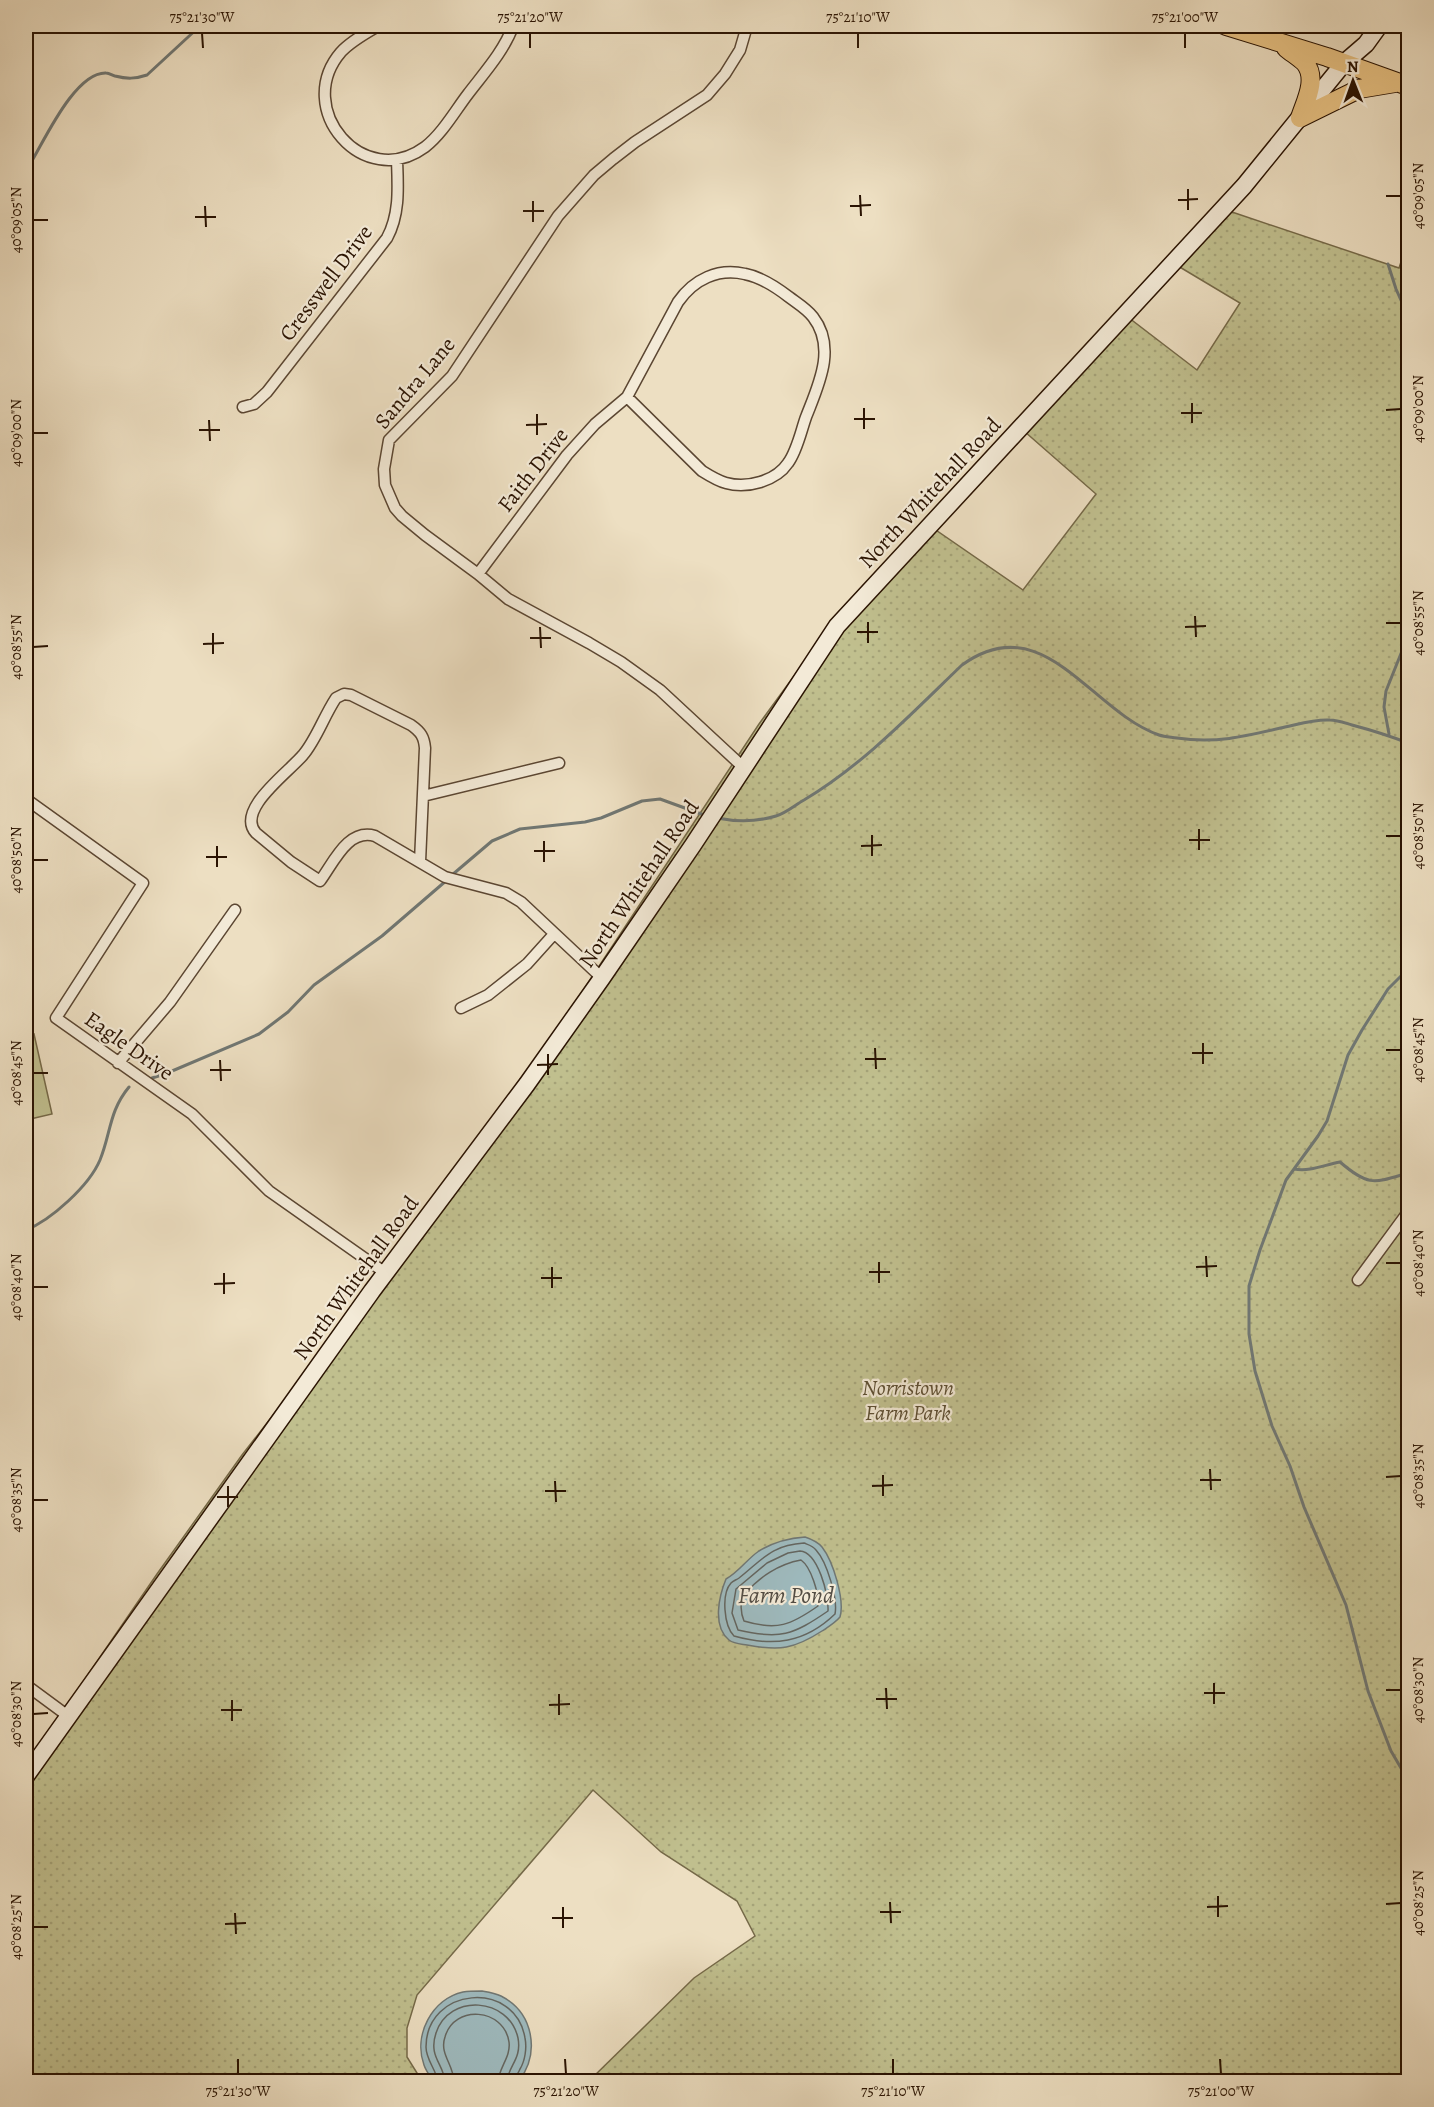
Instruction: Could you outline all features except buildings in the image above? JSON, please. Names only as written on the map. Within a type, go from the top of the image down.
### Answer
[{"type":"main road","points":[[1226,26],[1278,41],[1403,84]]},
{"type":"main road","name":"North Whitehall Road","points":[[26,1776],[602,978],[837,626],[1244,186],[1344,63],[1366,44],[1379,26]]},
{"type":"main road","points":[[1278,41],[1306,64],[1310,76],[1311,85],[1300,118]]},
{"type":"main road","points":[[1300,118],[1359,89],[1403,84]]},
{"type":"street","points":[[378,26],[351,43],[336,59],[327,77],[324,104],[332,124],[343,141],[366,155],[398,160],[426,146],[442,128],[496,57],[513,26]]},
{"type":"street","name":"Sandra Lane","points":[[743,768],[660,690],[589,643],[508,600],[478,574],[425,536],[395,508],[385,485],[385,477],[389,440],[452,376],[558,216],[594,175],[607,164],[635,142],[707,95],[725,74],[740,50],[747,26]]},
{"type":"street","name":"Cresswell Drive","points":[[243,407],[254,404],[267,392],[387,238],[392,228],[397,205],[398,160]]},
{"type":"street","name":"Faith Drive","points":[[478,574],[567,455],[595,424],[627,397],[678,302],[690,288],[707,277],[721,273],[736,272],[759,278],[809,312],[821,334],[825,354],[823,373],[792,457],[780,472],[765,481],[736,485],[715,479],[702,471],[627,397]]},
{"type":"street","points":[[420,862],[424,738],[419,730],[351,695],[344,694],[336,698],[304,754],[268,790],[252,812],[250,821],[252,829],[266,843],[320,881],[351,839],[367,834],[385,840],[420,862],[445,877],[506,893],[521,902],[602,978]]},
{"type":"street","points":[[423,796],[559,763]]},
{"type":"street","name":"Eagle Drive","points":[[26,799],[143,883],[56,1018],[192,1114],[281,1202],[387,1274]]},
{"type":"street","points":[[118,1063],[170,1002],[235,910]]},
{"type":"street","points":[[461,1008],[488,995],[527,964],[554,933]]},
{"type":"street","points":[[1358,1280],[1408,1212]]},
{"type":"street","points":[[26,1685],[68,1716]]},
{"type":"green space","name":"Norristown Farm Park","points":[[1229,211],[1399,268],[1408,241],[1408,2081],[589,2081],[694,1978],[755,1936],[737,1901],[661,1852],[593,1790],[417,1995],[407,2028],[407,2057],[422,2081],[26,2082],[26,1765],[242,1455],[359,1305],[479,1140],[582,992],[759,724],[821,639],[927,524],[1023,590],[1096,494],[1016,424],[1129,318],[1197,370],[1240,303],[1173,263]]},
{"type":"green space","points":[[34,1034],[52,1114],[26,1120],[26,1036]]},
{"type":"water","name":"Farm Pond","points":[[805,1537],[820,1545],[830,1561],[841,1601],[840,1617],[803,1642],[786,1647],[759,1647],[738,1644],[729,1640],[720,1627],[718,1611],[726,1579],[764,1548],[781,1541]]},
{"type":"water","points":[[482,1991],[499,1995],[512,2003],[527,2023],[531,2046],[526,2070],[519,2081],[433,2081],[421,2054],[423,2031],[428,2020],[442,2002],[452,1996],[463,1992]]},
{"type":"waterway","points":[[26,165],[33,159],[63,107],[84,83],[95,76],[106,73],[127,78],[147,75],[200,26]]},
{"type":"waterway","points":[[1388,264],[1408,316]]},
{"type":"waterway","points":[[1389,734],[1384,707],[1386,691],[1408,636]]},
{"type":"waterway","points":[[717,818],[739,821],[754,820],[769,818],[787,811],[847,771],[962,665],[991,650],[1018,648],[1042,655],[1065,669],[1134,723],[1159,735],[1191,740],[1218,740],[1313,721],[1330,720],[1408,743]]},
{"type":"waterway","points":[[452,875],[492,841],[520,829],[585,822],[642,801],[660,799],[704,815]]},
{"type":"waterway","points":[[152,1078],[259,1034],[288,1012],[314,985],[382,936],[447,880]]},
{"type":"waterway","points":[[1408,969],[1388,989],[1348,1055],[1327,1121],[1286,1180],[1249,1286],[1249,1334],[1255,1371],[1272,1426],[1346,1605],[1368,1691],[1391,1751],[1408,1780]]},
{"type":"waterway","points":[[26,1230],[47,1218],[68,1201],[95,1170],[104,1150],[114,1114],[129,1087]]},
{"type":"waterway","points":[[1294,1169],[1311,1169],[1340,1162],[1358,1176],[1372,1181],[1408,1173]]}]
